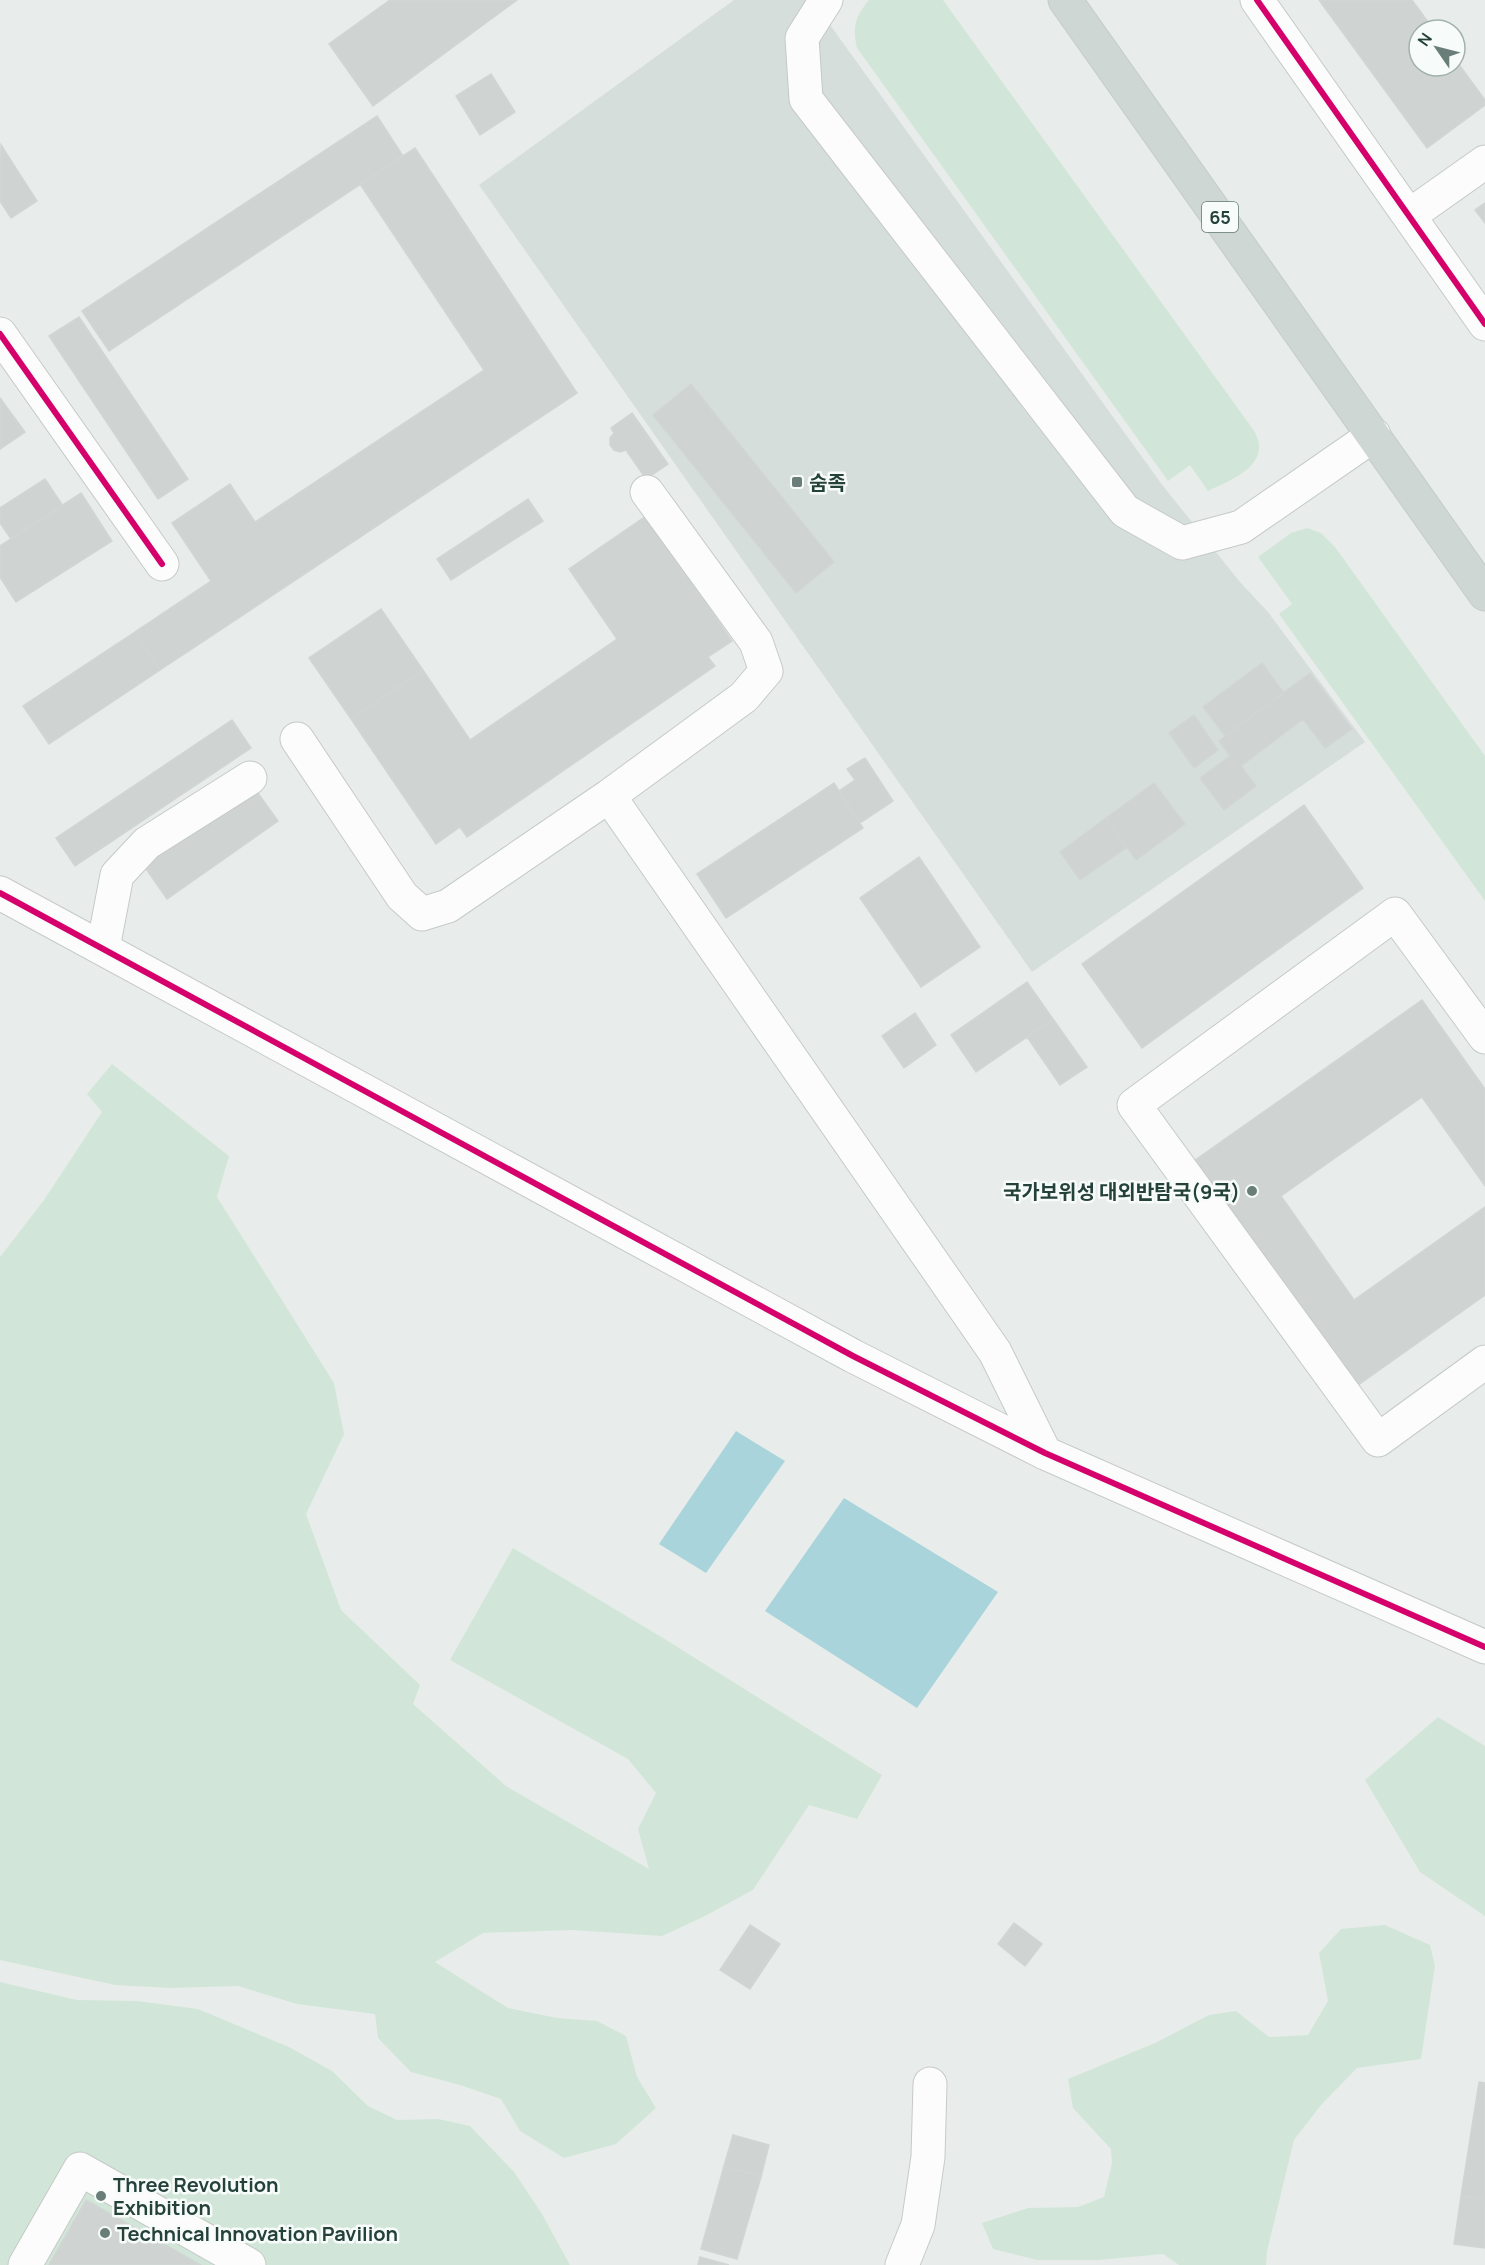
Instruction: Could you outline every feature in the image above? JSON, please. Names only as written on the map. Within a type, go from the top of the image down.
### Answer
[{"type":"main road","name":"65","points":[[1065,0],[1485,594]]},
{"type":"street","points":[[826,0],[802,38],[806,99],[1125,511],[1182,543],[1241,527],[1374,435]]},
{"type":"street","points":[[1257,0],[1485,324]]},
{"type":"street","points":[[1410,215],[1485,162]]},
{"type":"street","points":[[0,334],[162,564]]},
{"type":"street","points":[[297,739],[402,896],[422,914],[448,906],[609,796],[744,697],[766,671],[756,642],[647,492]]},
{"type":"street","points":[[103,948],[117,875],[147,843],[250,778]]},
{"type":"street","points":[[609,796],[995,1352],[1045,1453]]},
{"type":"street","points":[[0,893],[853,1356],[1045,1453],[1485,1647]]},
{"type":"street","points":[[1485,1037],[1395,914],[1134,1105],[1378,1440],[1485,1362]]},
{"type":"street","points":[[902,2265],[918,2225],[928,2157],[930,2084]]},
{"type":"street","points":[[25,2265],[80,2169],[249,2265]]},
{"type":"shaded area","points":[[734,0],[812,0],[1163,486],[1240,582],[1268,612],[1365,742],[1032,972],[479,185]]},
{"type":"green space","points":[[869,0],[943,0],[1255,432],[1259,443],[1258,454],[1241,474],[1208,491],[1190,465],[1168,481],[857,48],[856,22]]},
{"type":"green space","points":[[1307,528],[1321,533],[1335,547],[1485,756],[1485,901],[1279,614],[1292,604],[1258,557],[1291,533]]},
{"type":"green space","points":[[112,1064],[229,1156],[217,1197],[334,1383],[344,1434],[306,1514],[341,1610],[420,1685],[413,1704],[506,1786],[649,1869],[638,1829],[656,1793],[628,1759],[450,1660],[513,1548],[663,1638],[882,1775],[857,1819],[809,1805],[753,1890],[662,1936],[572,1930],[483,1933],[435,1962],[508,2008],[557,2018],[597,2021],[626,2036],[637,2077],[656,2108],[616,2144],[564,2158],[520,2131],[501,2099],[411,2072],[378,2038],[375,2014],[297,2004],[238,1986],[171,1988],[115,1985],[0,1960],[0,1257],[44,1200],[102,1112],[87,1094]]},
{"type":"green space","points":[[1438,1717],[1485,1746],[1485,1916],[1420,1872],[1365,1780]]},
{"type":"green space","points":[[1385,1925],[1430,1945],[1435,1966],[1421,2059],[1357,2068],[1321,2105],[1294,2140],[1267,2251],[1266,2265],[1179,2265],[1163,2254],[1098,2260],[1037,2260],[993,2249],[982,2223],[1028,2208],[1078,2207],[1104,2197],[1112,2163],[1111,2149],[1073,2108],[1068,2079],[1155,2043],[1209,2015],[1236,2011],[1269,2037],[1308,2035],[1328,2001],[1319,1953],[1341,1929]]},
{"type":"green space","points":[[0,1982],[77,2000],[137,2001],[198,2009],[289,2047],[332,2071],[368,2106],[397,2120],[438,2119],[470,2126],[514,2172],[542,2214],[570,2265],[0,2265]]},
{"type":"water","points":[[736,1431],[785,1461],[706,1573],[659,1544]]},
{"type":"water","points":[[844,1498],[998,1592],[917,1708],[765,1611]]},
{"type":"building","points":[[390,0],[517,0],[373,106],[329,44]]},
{"type":"building","points":[[1319,0],[1412,0],[1425,18],[1407,18],[1407,78],[1467,78],[1467,75],[1485,100],[1485,105],[1427,148]]},
{"type":"building","points":[[491,74],[515,112],[480,135],[456,96]]},
{"type":"building","points":[[377,116],[403,156],[109,351],[82,311]]},
{"type":"building","points":[[1,145],[37,201],[11,218],[0,201]]},
{"type":"building","points":[[415,148],[577,393],[160,670],[135,632],[211,581],[172,523],[230,484],[255,522],[484,370],[360,184]]},
{"type":"building","points":[[1485,203],[1485,223],[1475,210]]},
{"type":"building","points":[[79,317],[188,479],[158,499],[49,336]]},
{"type":"building","points":[[691,384],[834,562],[796,593],[653,415]]},
{"type":"building","points":[[0,398],[25,432],[0,449]]},
{"type":"building","points":[[632,413],[668,464],[646,479],[626,450],[620,452],[614,450],[610,445],[610,438],[614,433],[611,428]]},
{"type":"building","points":[[45,479],[63,506],[11,539],[0,523],[0,508]]},
{"type":"building","points":[[81,493],[112,541],[16,602],[0,577],[0,546]]},
{"type":"building","points":[[528,499],[543,521],[451,580],[437,559]]},
{"type":"building","points":[[646,516],[732,641],[708,657],[715,666],[467,837],[460,827],[436,844],[351,719],[423,670],[470,740],[617,639],[569,569]]},
{"type":"building","points":[[381,609],[423,670],[351,719],[309,658]]},
{"type":"building","points":[[135,632],[160,670],[49,744],[23,706]]},
{"type":"building","points":[[1262,663],[1284,693],[1225,736],[1203,707]]},
{"type":"building","points":[[1310,673],[1352,729],[1325,748],[1303,719],[1241,766],[1256,786],[1224,810],[1200,778],[1230,756],[1219,741]]},
{"type":"building","points":[[1194,715],[1218,750],[1194,768],[1169,733]]},
{"type":"building","points":[[232,720],[251,748],[75,866],[56,838]]},
{"type":"building","points":[[865,758],[893,801],[860,823],[839,791],[855,780],[847,769]]},
{"type":"building","points":[[834,783],[863,828],[726,918],[697,874]]},
{"type":"building","points":[[1154,783],[1185,824],[1136,860],[1106,818]]},
{"type":"building","points":[[255,789],[278,821],[167,899],[144,866]]},
{"type":"building","points":[[1304,805],[1363,888],[1142,1048],[1082,964]]},
{"type":"building","points":[[1106,818],[1127,847],[1080,880],[1060,852]]},
{"type":"building","points":[[919,857],[980,947],[921,987],[860,898]]},
{"type":"building","points":[[1027,982],[1053,1019],[976,1072],[951,1035]]},
{"type":"building","name":"국가보위성 대외반탐국(9국)","points":[[1422,1000],[1485,1089],[1485,1186],[1422,1097],[1281,1196],[1354,1300],[1485,1207],[1485,1295],[1354,1388],[1194,1161]]},
{"type":"building","points":[[915,1013],[936,1045],[904,1068],[882,1036]]},
{"type":"building","points":[[1053,1019],[1087,1067],[1060,1085],[1027,1037]]},
{"type":"building","points":[[1014,1923],[1042,1944],[1025,1966],[998,1944]]},
{"type":"building","points":[[750,1925],[780,1944],[750,1989],[720,1970]]},
{"type":"building","points":[[1479,2082],[1485,2083],[1485,2200],[1461,2196]]},
{"type":"building","points":[[733,2135],[769,2145],[761,2177],[724,2166]]},
{"type":"building","points":[[724,2166],[761,2177],[737,2259],[701,2249]]},
{"type":"building","points":[[1461,2196],[1485,2200],[1485,2248],[1454,2244]]},
{"type":"building","name":"Technical Innovation Pavilion","points":[[86,2200],[201,2265],[49,2265]]},
{"type":"building","points":[[700,2257],[729,2265],[698,2265]]},
{"type":"cycle path","points":[[1257,0],[1485,324]]},
{"type":"cycle path","points":[[0,334],[162,564]]},
{"type":"cycle path","points":[[0,893],[853,1356],[1045,1453],[1485,1647]]},
{"type":"place","name":"숨족","points":[[797,482]]},
{"type":"place","name":"국가보위성 대외반탐국(9국)","points":[[1252,1191]]},
{"type":"place","name":"Three Revolution Exhibition","points":[[101,2196]]},
{"type":"place","name":"Technical Innovation Pavilion","points":[[105,2233]]}]
